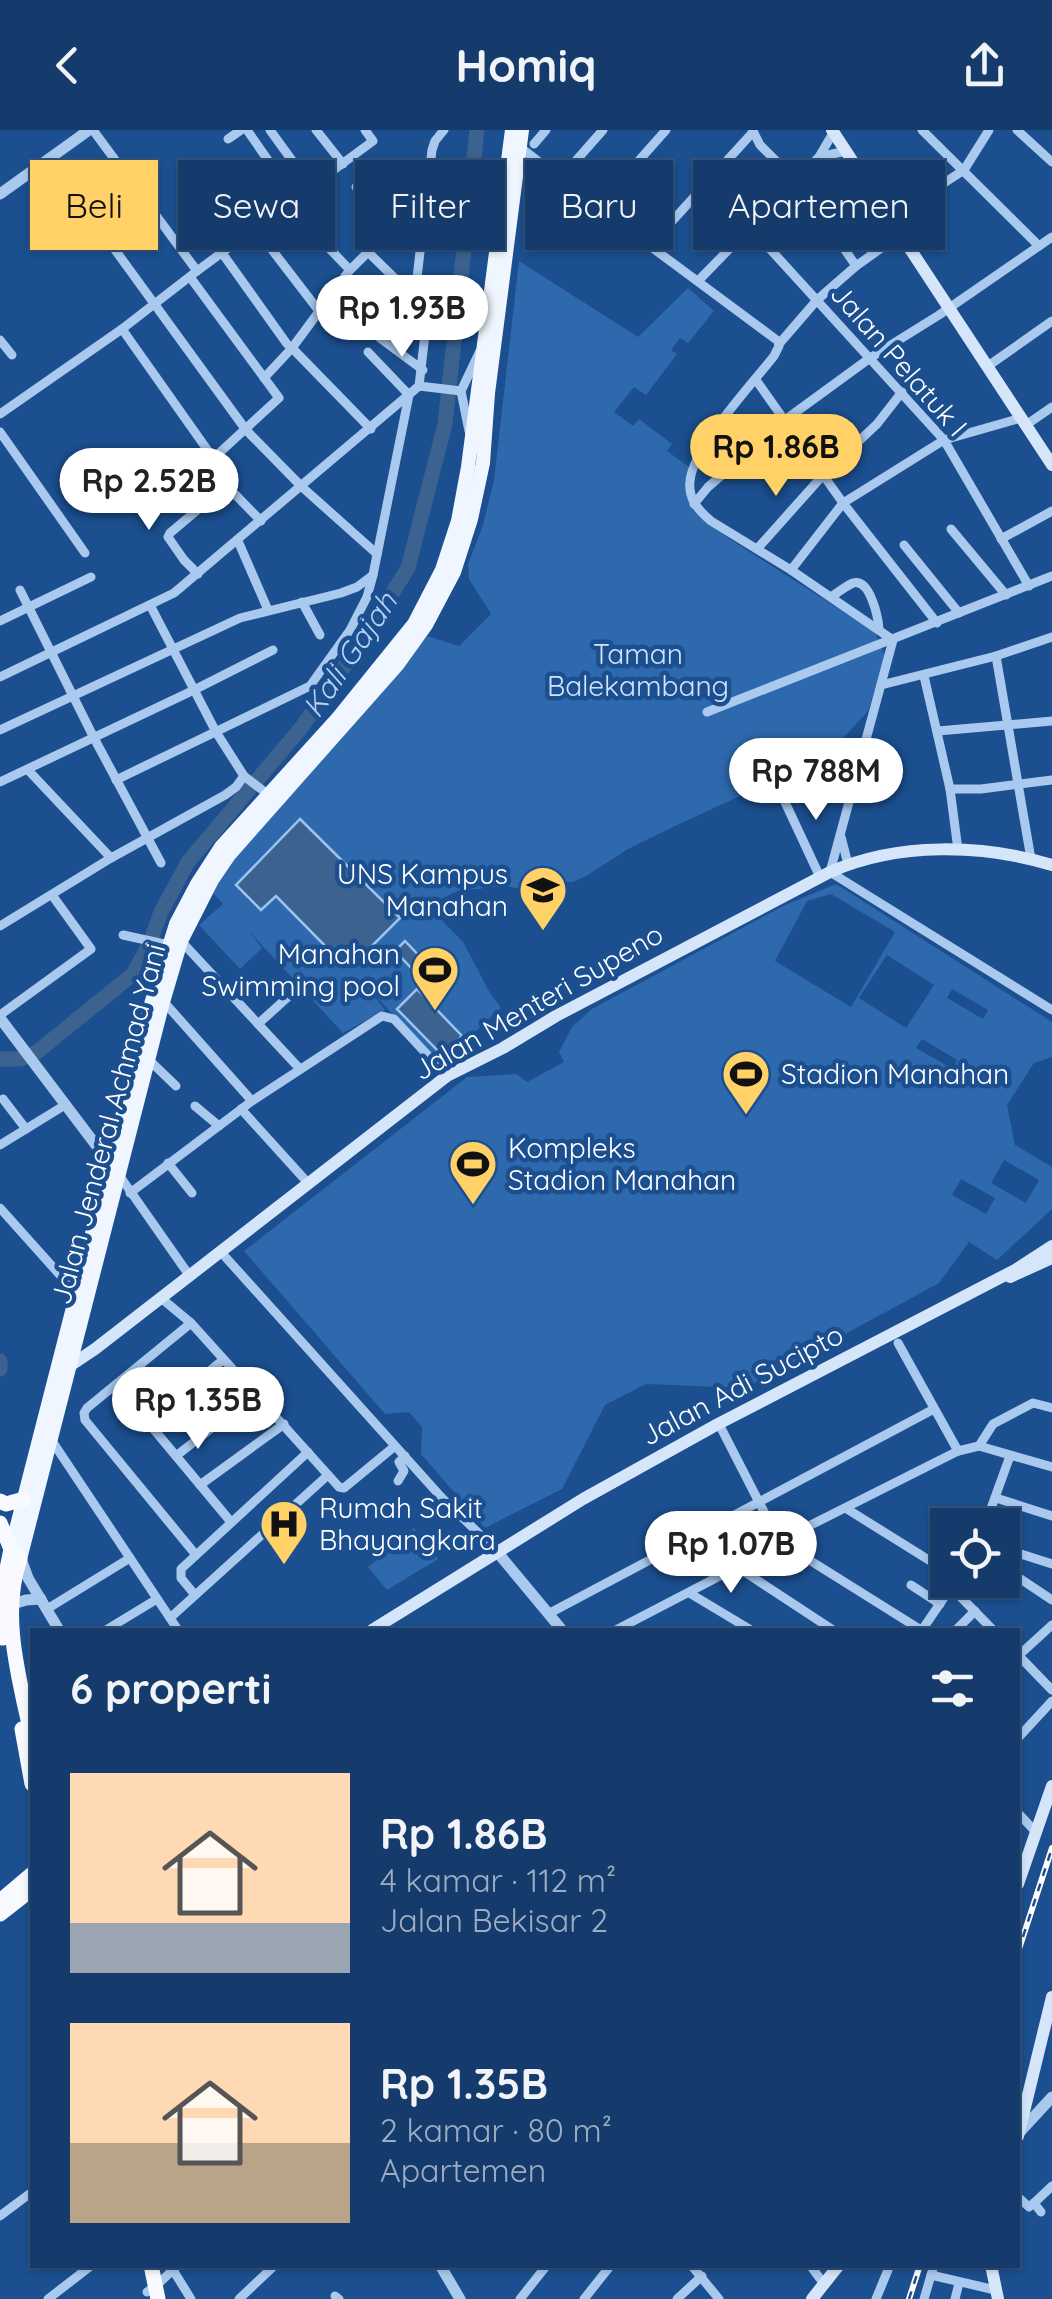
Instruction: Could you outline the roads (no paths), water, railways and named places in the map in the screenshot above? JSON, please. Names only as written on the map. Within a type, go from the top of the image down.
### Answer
[{"type":"highway","points":[[0,1502],[24,1500]]},
{"type":"highway","points":[[0,1524],[13,1562]]},
{"type":"highway","name":"Jalan Jenderal Achmad Yani","points":[[13,1562],[2,1639],[30,1774]]},
{"type":"highway","name":"Jalan Jenderal Achmad Yani","points":[[4,1606],[30,1728]]},
{"type":"highway","points":[[0,1901],[30,1876]]},
{"type":"highway","points":[[0,1914],[30,1891]]},
{"type":"highway","points":[[142,2268],[152,2294]]},
{"type":"highway","points":[[151,2268],[152,2294]]},
{"type":"main road","points":[[834,131],[852,160]]},
{"type":"main road","name":"Jalan Jenderal Achmad Yani","points":[[13,1562],[24,1500],[64,1370],[115,1170],[151,1004],[171,943],[269,795],[414,624],[442,570],[458,521],[520,138]]},
{"type":"main road","points":[[911,250],[1052,465]]},
{"type":"main road","name":"Jalan Jenderal Achmad Yani","points":[[269,795],[398,664],[445,591],[468,533],[483,463],[488,339]]},
{"type":"main road","name":"Jalan Menteri Supeno","points":[[64,1370],[447,1076],[825,874],[848,864],[907,852],[958,850],[1031,858],[1052,865]]},
{"type":"main road","name":"Jalan Jenderal Achmad Yani","points":[[13,1562],[52,1441],[77,1294],[148,1059],[163,1002],[171,943]]},
{"type":"main road","name":"Jalan Adi Sucipto","points":[[496,1550],[509,1550],[722,1428],[1052,1252]]},
{"type":"main road","name":"Jalan Adi Sucipto","points":[[380,1628],[496,1550],[583,1498],[1018,1271]]},
{"type":"main road","points":[[1020,1874],[1052,1786]]},
{"type":"main road","points":[[1020,2127],[1052,1997]]},
{"type":"main road","points":[[821,2292],[837,2268]]},
{"type":"main road","points":[[992,2268],[997,2295]]},
{"type":"street","points":[[2,188],[91,130],[278,401],[217,455],[211,455],[122,329]]},
{"type":"street","points":[[228,139],[244,130],[266,160]]},
{"type":"street","points":[[270,130],[292,160]]},
{"type":"street","points":[[316,130],[344,164]]},
{"type":"street","points":[[335,171],[374,141],[365,130]]},
{"type":"street","points":[[432,160],[434,146],[444,130]]},
{"type":"street","points":[[520,138],[546,130]]},
{"type":"street","points":[[576,160],[603,130]]},
{"type":"street","points":[[639,160],[666,130]]},
{"type":"street","points":[[945,182],[964,170],[989,130]]},
{"type":"street","points":[[673,220],[753,131],[775,160]]},
{"type":"street","points":[[815,160],[834,131]]},
{"type":"street","points":[[928,132],[1039,246]]},
{"type":"street","points":[[1024,132],[1052,162]]},
{"type":"street","points":[[520,138],[596,206],[780,344]]},
{"type":"street","points":[[819,156],[846,151]]},
{"type":"street","points":[[49,159],[246,430],[377,554]]},
{"type":"street","points":[[694,504],[785,420],[870,358],[1052,237]]},
{"type":"street","points":[[0,414],[226,250]]},
{"type":"street","points":[[273,250],[319,311]]},
{"type":"street","points":[[331,250],[350,270]]},
{"type":"street","points":[[420,250],[416,286],[420,304]]},
{"type":"street","points":[[698,281],[727,250]]},
{"type":"street","name":"Jalan Pelatuk I","points":[[772,250],[944,440],[1029,586]]},
{"type":"street","points":[[845,250],[856,266]]},
{"type":"street","points":[[878,250],[817,300],[780,344],[695,462],[690,481],[694,504],[711,521],[893,640]]},
{"type":"street","points":[[222,253],[289,346],[371,429]]},
{"type":"street","points":[[264,378],[350,270],[371,253],[420,304],[427,317],[423,387]]},
{"type":"street","points":[[988,366],[1052,321]]},
{"type":"street","points":[[377,336],[422,370]]},
{"type":"street","points":[[472,438],[459,391],[488,339]]},
{"type":"street","points":[[0,340],[12,355]]},
{"type":"street","points":[[368,352],[409,394]]},
{"type":"street","points":[[756,380],[843,503],[937,623]]},
{"type":"street","points":[[0,676],[172,595],[409,394],[423,387],[459,391]]},
{"type":"street","points":[[756,549],[824,474],[877,424],[902,392]]},
{"type":"street","points":[[116,780],[310,686],[350,630],[367,597],[409,394]]},
{"type":"street","points":[[791,570],[843,503],[944,440],[1024,422],[1052,406]]},
{"type":"street","points":[[0,432],[85,553]]},
{"type":"street","points":[[226,484],[261,521]]},
{"type":"street","points":[[193,578],[168,537],[208,501]]},
{"type":"street","points":[[1001,539],[1052,511]]},
{"type":"street","points":[[951,530],[1006,594]]},
{"type":"street","points":[[238,541],[263,611]]},
{"type":"street","points":[[904,545],[959,614]]},
{"type":"street","points":[[0,730],[240,618],[352,589],[373,575]]},
{"type":"street","points":[[706,712],[1052,576]]},
{"type":"street","points":[[0,621],[91,577]]},
{"type":"street","points":[[831,597],[854,583],[866,586],[878,616],[878,629]]},
{"type":"street","points":[[20,590],[161,863]]},
{"type":"street","points":[[302,602],[320,635]]},
{"type":"street","points":[[150,605],[216,732],[245,777],[269,795]]},
{"type":"street","points":[[880,685],[996,656],[1052,637]]},
{"type":"street","points":[[825,874],[841,834],[893,640]]},
{"type":"street","points":[[0,782],[272,650]]},
{"type":"street","points":[[996,656],[1031,858]]},
{"type":"street","points":[[924,676],[950,789],[958,850]]},
{"type":"street","points":[[938,731],[1052,722]]},
{"type":"street","points":[[28,770],[111,858]]},
{"type":"street","points":[[0,926],[225,795],[245,777]]},
{"type":"street","points":[[950,789],[1052,780]]},
{"type":"street","points":[[777,784],[825,874],[1052,1010]]},
{"type":"street","points":[[841,834],[848,864]]},
{"type":"street","points":[[52,895],[91,948],[0,1016],[189,1275]]},
{"type":"street","points":[[124,935],[171,943],[300,1068]]},
{"type":"street","points":[[258,1024],[299,988]]},
{"type":"street","points":[[163,1002],[252,1101]]},
{"type":"street","points":[[130,1193],[240,1109],[379,1018],[394,1019],[447,1076]]},
{"type":"street","points":[[148,1059],[176,1086]]},
{"type":"street","points":[[3,1099],[26,1129]]},
{"type":"street","points":[[0,1130],[4,1143],[65,1105]]},
{"type":"street","points":[[195,1106],[218,1126]]},
{"type":"street","points":[[240,1109],[308,1183]]},
{"type":"street","points":[[168,1164],[192,1193]]},
{"type":"street","points":[[0,1208],[77,1294]]},
{"type":"street","points":[[220,1251],[442,1498],[496,1550],[560,1628]]},
{"type":"street","points":[[161,1298],[191,1324],[340,1487],[344,1488],[395,1446]]},
{"type":"street","points":[[191,1324],[84,1412],[85,1420],[196,1555]]},
{"type":"street","points":[[898,1343],[958,1452]]},
{"type":"street","points":[[148,1421],[224,1360]]},
{"type":"street","points":[[176,1456],[256,1394]]},
{"type":"street","points":[[979,1446],[990,1426],[1006,1417],[1034,1403],[1052,1408]]},
{"type":"street","points":[[136,1408],[231,1522]]},
{"type":"street","points":[[548,1614],[934,1409]]},
{"type":"street","points":[[200,1485],[284,1424]]},
{"type":"street","points":[[722,1428],[779,1542],[918,1628]]},
{"type":"street","points":[[52,1441],[177,1628]]},
{"type":"street","points":[[620,1628],[958,1452],[979,1446],[1052,1466]]},
{"type":"street","points":[[195,1595],[180,1573],[182,1567],[308,1452]]},
{"type":"street","points":[[398,1481],[404,1471],[399,1462],[405,1456]]},
{"type":"street","points":[[992,1508],[1010,1456]]},
{"type":"street","points":[[170,1618],[328,1474]]},
{"type":"street","points":[[996,1498],[1052,1516]]},
{"type":"street","points":[[847,1509],[930,1561]]},
{"type":"street","points":[[1020,1554],[1052,1564]]},
{"type":"street","points":[[4,1606],[26,1600],[44,1604],[130,1558]]},
{"type":"street","points":[[13,1562],[58,1628]]},
{"type":"street","points":[[737,1567],[831,1628]]},
{"type":"street","points":[[1020,1579],[1052,1600]]},
{"type":"street","points":[[911,1585],[940,1604]]},
{"type":"street","points":[[691,1594],[748,1628]]},
{"type":"street","points":[[922,1628],[944,1598]]},
{"type":"street","points":[[964,1598],[991,1628]]},
{"type":"street","points":[[109,1628],[157,1599]]},
{"type":"street","points":[[958,1628],[975,1612]]},
{"type":"street","points":[[730,1628],[737,1622]]},
{"type":"street","points":[[1020,1653],[1052,1625]]},
{"type":"street","points":[[1020,1657],[1052,1690]]},
{"type":"street","points":[[1020,1736],[1052,1701]]},
{"type":"street","points":[[1020,1815],[1033,1829]]},
{"type":"street","points":[[1020,2133],[1052,2097]]},
{"type":"street","points":[[1020,2198],[1038,2208],[1052,2186]]},
{"type":"street","points":[[0,2216],[30,2194]]},
{"type":"street","points":[[48,2299],[88,2268]]},
{"type":"street","points":[[152,2294],[175,2268],[191,2299]]},
{"type":"street","points":[[239,2299],[272,2268]]},
{"type":"street","points":[[442,2268],[460,2299]]},
{"type":"street","points":[[520,2299],[545,2268]]},
{"type":"street","points":[[584,2299],[609,2268]]},
{"type":"street","points":[[694,2268],[719,2299]]},
{"type":"street","points":[[677,2299],[705,2268]]},
{"type":"street","points":[[811,2268],[821,2292]]},
{"type":"street","points":[[876,2299],[889,2268]]},
{"type":"street","points":[[924,2299],[933,2270],[997,2295]]},
{"type":"street","points":[[955,2299],[959,2283]]},
{"type":"waterway","name":"Kali Gajah","points":[[0,1059],[21,1059],[37,1052],[133,974],[188,862],[301,728],[408,568],[445,424],[477,130]]},
{"type":"waterway","name":"Kali Gajah","points":[[0,1361],[0,1369]]},
{"type":"railway","points":[[1020,1946],[1052,1848]]},
{"type":"railway","points":[[909,2299],[919,2268]]},
{"type":"place","name":"UNS Kampus Manahan","points":[[543,932]]},
{"type":"place","name":"Manahan Swimming pool","points":[[435,1012]]},
{"type":"place","name":"Stadion Manahan","points":[[746,1116]]},
{"type":"place","name":"Kompleks Stadion Manahan","points":[[473,1206]]},
{"type":"place","name":"Rumah Sakit Bhayangkara","points":[[284,1566]]},
{"type":"park label","name":"Taman Balekambang","points":[[638,670]]}]
